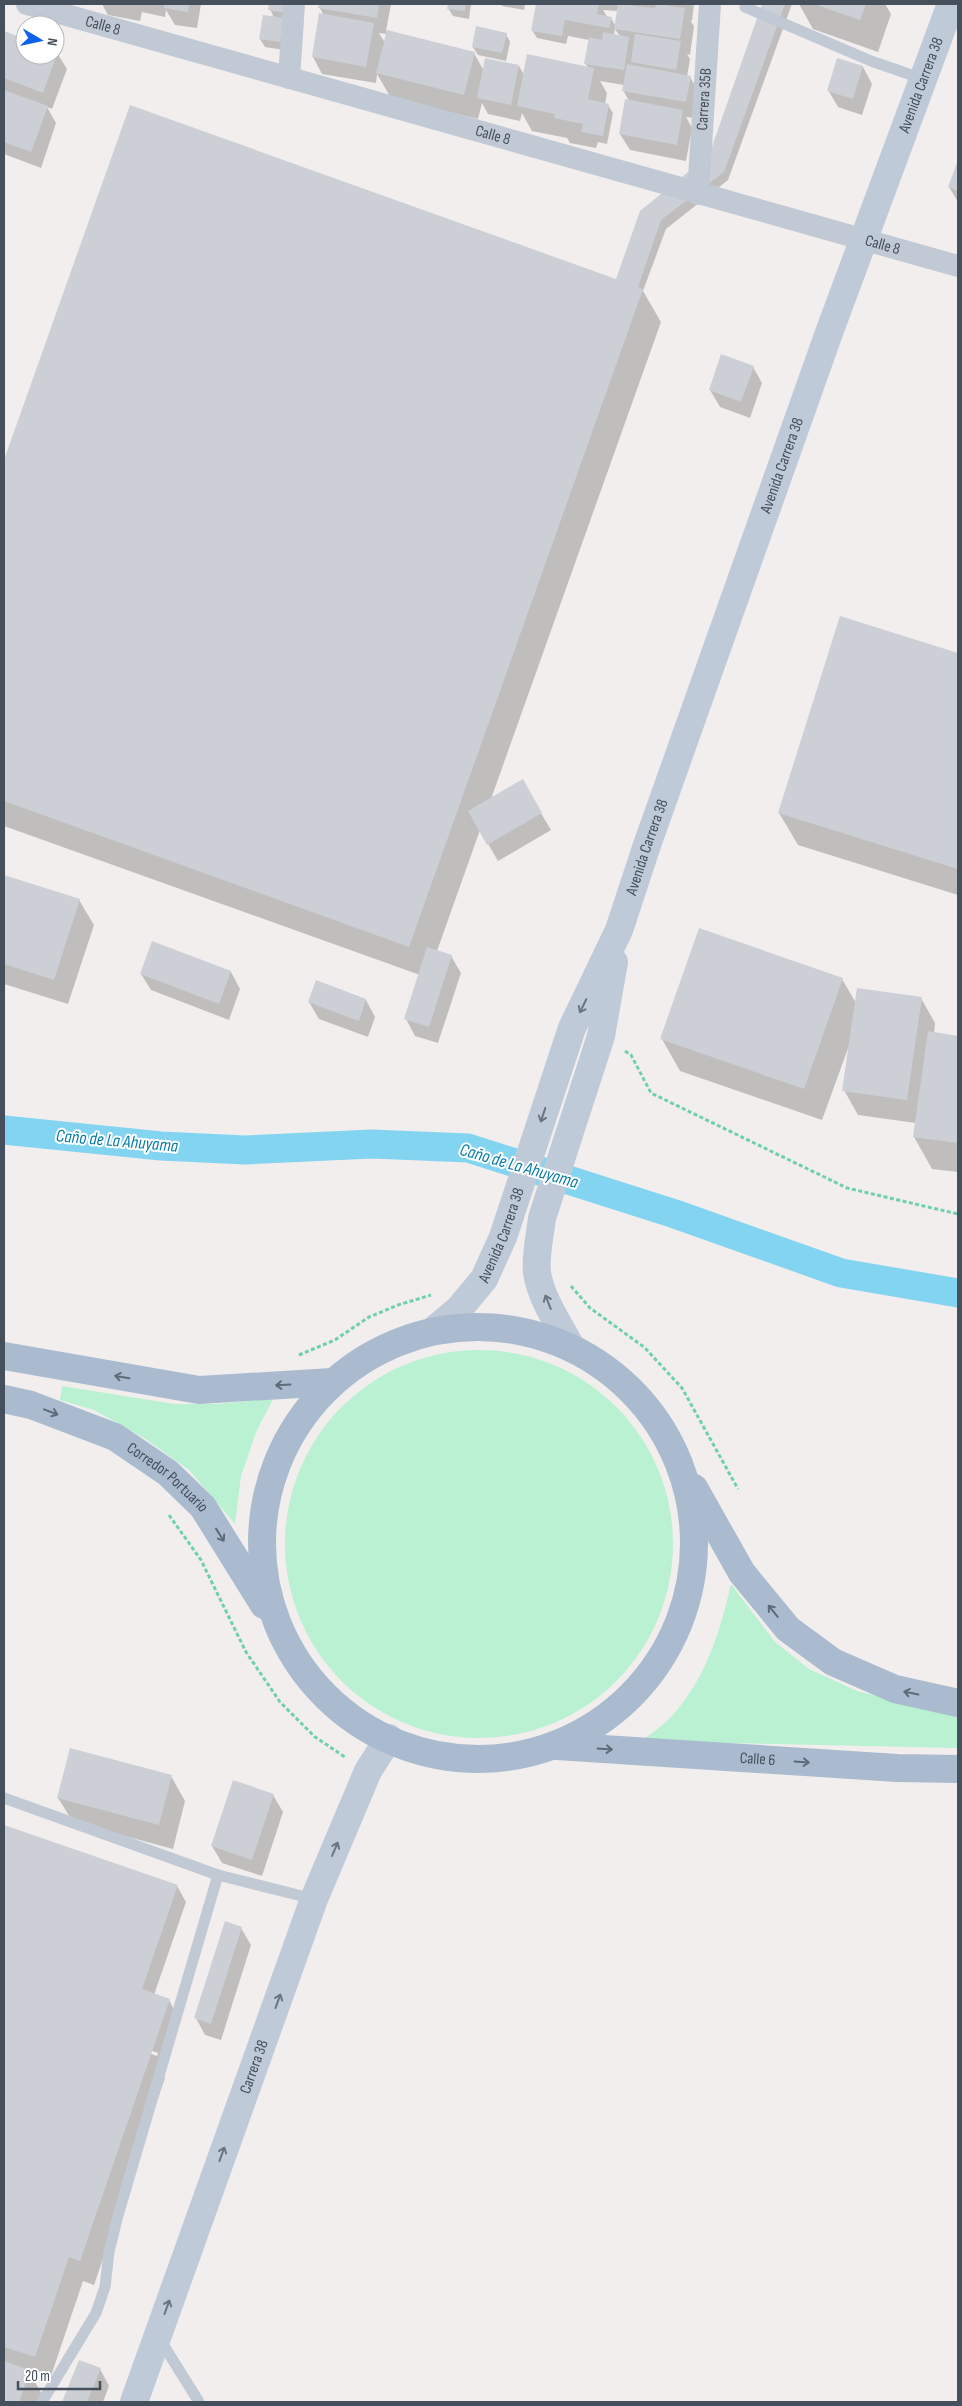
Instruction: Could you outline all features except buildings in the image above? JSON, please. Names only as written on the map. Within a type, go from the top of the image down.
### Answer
[{"type":"main road","points":[[681,1466],[693,1513],[694,1561],[685,1609],[665,1653],[636,1692],[600,1723],[557,1746],[507,1759],[456,1760],[406,1748],[324,1697],[296,1661],[275,1622],[263,1570],[265,1510],[275,1468],[299,1422],[332,1382],[363,1358],[397,1341],[434,1330],[480,1325],[526,1330],[570,1345],[617,1375],[655,1416],[742,1573],[788,1629],[833,1662],[842,1666],[895,1689],[958,1703]]},
{"type":"main road","points":[[4,1356],[198,1390],[332,1382]]},
{"type":"main road","name":"Corredor Portuario","points":[[4,1399],[31,1405],[115,1437],[168,1474],[203,1507],[275,1622]]},
{"type":"main road","name":"Calle 6","points":[[557,1746],[898,1768],[958,1769]]},
{"type":"street","name":"Calle 8","points":[[27,4],[958,266]]},
{"type":"street","points":[[289,78],[294,4]]},
{"type":"street","name":"Carrera 35B","points":[[698,194],[710,4]]},
{"type":"street","name":"Avenida Carrera 38","points":[[434,1330],[459,1309],[484,1279],[503,1237],[572,1028],[619,930],[690,724],[864,239],[951,4]]},
{"type":"street","name":"Avenida Carrera 38","points":[[570,1345],[549,1305],[537,1274],[542,1218],[601,1036],[619,930]]},
{"type":"street","name":"Carrera 38","points":[[134,2402],[314,1899],[368,1771],[389,1738]]},
{"type":"lane","points":[[745,4],[745,7],[871,61],[923,79]]},
{"type":"lane","points":[[4,1798],[218,1876],[314,1899]]},
{"type":"lane","points":[[42,2402],[96,2313],[105,2287],[109,2252],[117,2219],[218,1876]]},
{"type":"lane","points":[[157,2334],[199,2402]]},
{"type":"path","points":[[601,1036],[631,1055],[651,1093],[847,1188],[958,1214]]},
{"type":"path","points":[[569,1283],[590,1308],[644,1347],[682,1388],[738,1489]]},
{"type":"path","points":[[290,1358],[334,1340],[369,1317],[398,1305],[437,1293]]},
{"type":"path","points":[[164,1508],[201,1560],[246,1652],[280,1702],[315,1737],[368,1771]]},
{"type":"green space","points":[[479,1350],[517,1354],[553,1365],[587,1383],[616,1407],[640,1436],[658,1470],[669,1506],[673,1544],[669,1582],[658,1618],[640,1652],[616,1681],[587,1705],[553,1723],[517,1734],[479,1738],[441,1734],[405,1723],[371,1705],[342,1681],[318,1652],[300,1618],[289,1582],[285,1544],[289,1506],[300,1470],[318,1436],[342,1407],[371,1383],[405,1365],[441,1354]]},
{"type":"green space","points":[[62,1386],[174,1404],[216,1404],[273,1399],[256,1432],[241,1476],[235,1524],[189,1470],[144,1438],[94,1410],[60,1400]]},
{"type":"green space","points":[[731,1584],[775,1642],[809,1669],[857,1691],[958,1716],[958,1748],[642,1741],[672,1716],[694,1686],[710,1654],[722,1620]]},
{"type":"waterway","name":"Caño de La Ahuyama","points":[[4,1130],[161,1146],[245,1150],[372,1144],[468,1148],[675,1214],[841,1273],[958,1293]]}]
